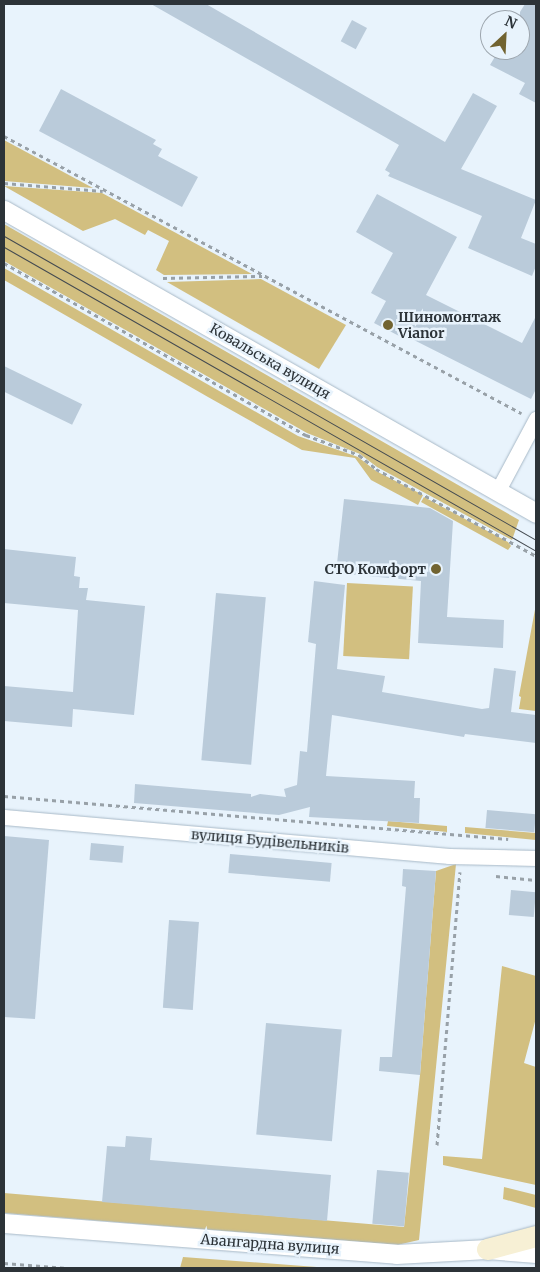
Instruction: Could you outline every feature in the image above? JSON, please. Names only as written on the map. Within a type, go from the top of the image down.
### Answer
[{"type":"main road","points":[[487,1250],[536,1236]]},
{"type":"street","name":"Ковальська вулиця","points":[[4,210],[536,513]]},
{"type":"street","points":[[497,492],[536,420]]},
{"type":"street","name":"вулиця Будівельників","points":[[4,817],[449,856],[536,858]]},
{"type":"street","name":"Авангардна вулиця","points":[[4,1223],[396,1254],[487,1250],[536,1253]]},
{"type":"path","points":[[4,136],[263,276],[536,420]]},
{"type":"path","points":[[4,184],[105,191]]},
{"type":"path","points":[[4,263],[306,435],[359,455],[376,469],[536,556]]},
{"type":"path","points":[[163,278],[263,276]]},
{"type":"path","points":[[4,796],[517,839]]},
{"type":"path","points":[[437,1145],[460,872]]},
{"type":"path","points":[[4,1263],[66,1268]]},
{"type":"shaded area","points":[[4,140],[93,188],[4,181]]},
{"type":"shaded area","points":[[4,186],[102,193],[252,274],[164,275],[156,270],[169,241],[148,230],[145,235],[115,219],[83,231]]},
{"type":"shaded area","points":[[4,224],[519,520],[512,540],[377,467],[360,454],[307,433],[4,261]]},
{"type":"shaded area","points":[[4,268],[298,436],[358,457],[376,471],[423,495],[418,505],[371,480],[355,458],[302,450],[208,397],[4,280]]},
{"type":"shaded area","points":[[261,279],[346,325],[319,369],[167,282]]},
{"type":"shaded area","points":[[424,497],[508,542],[511,546],[508,550],[421,502]]},
{"type":"shaded area","points":[[347,583],[413,586],[409,659],[343,656]]},
{"type":"shaded area","points":[[536,604],[536,711],[519,709],[521,697],[519,696]]},
{"type":"shaded area","points":[[388,821],[447,826],[447,832],[387,826]]},
{"type":"shaded area","points":[[465,827],[536,833],[536,840],[465,833]]},
{"type":"shaded area","points":[[456,864],[419,1240],[397,1245],[4,1213],[4,1193],[404,1227],[420,1075],[436,871]]},
{"type":"shaded area","points":[[502,966],[536,976],[536,1018],[524,1063],[536,1067],[536,1185],[443,1165],[443,1156],[482,1159]]},
{"type":"shaded area","points":[[504,1187],[536,1195],[536,1208],[503,1199]]},
{"type":"shaded area","points":[[183,1257],[330,1268],[180,1268]]},
{"type":"building","points":[[151,4],[206,4],[445,142],[473,93],[497,106],[461,169],[536,200],[521,238],[536,244],[536,266],[532,276],[468,248],[482,216],[388,176],[390,173],[385,170],[399,145]]},
{"type":"building","points":[[525,4],[536,4],[536,103],[519,94],[525,83],[490,65],[493,60],[530,60],[530,10],[521,10]]},
{"type":"building","points":[[352,20],[367,28],[356,49],[341,41]]},
{"type":"building","points":[[61,89],[156,140],[153,144],[162,149],[158,156],[198,177],[182,207],[39,131]]},
{"type":"building","points":[[377,194],[457,237],[426,295],[522,343],[536,316],[536,389],[531,399],[404,335],[403,338],[374,323],[386,301],[371,293],[393,253],[356,232]]},
{"type":"building","points":[[4,366],[82,404],[72,425],[4,392]]},
{"type":"building","points":[[344,499],[430,508],[453,521],[447,617],[504,620],[503,648],[418,643],[421,581],[336,573]]},
{"type":"building","points":[[4,549],[76,557],[74,576],[80,577],[79,588],[88,588],[86,600],[145,606],[134,715],[73,709],[72,727],[4,721],[4,686],[73,692],[78,610],[4,603]]},
{"type":"building","points":[[314,581],[345,585],[337,669],[385,676],[382,692],[482,709],[489,708],[494,668],[516,671],[511,712],[536,715],[536,743],[465,734],[464,737],[332,715],[326,776],[415,781],[414,798],[420,798],[419,823],[309,817],[310,807],[279,815],[134,803],[135,784],[251,794],[251,797],[260,794],[286,797],[284,789],[297,785],[300,751],[307,752],[316,644],[308,642]]},
{"type":"building","points":[[216,593],[266,597],[251,765],[201,760]]},
{"type":"building","points":[[487,810],[536,814],[534,832],[485,828]]},
{"type":"building","points":[[4,836],[49,840],[35,1019],[4,1017]]},
{"type":"building","points":[[91,843],[124,846],[122,863],[90,860]]},
{"type":"building","points":[[230,854],[332,863],[330,882],[228,873]]},
{"type":"building","points":[[403,869],[436,871],[420,1075],[379,1071],[380,1057],[392,1057],[406,887],[402,886]]},
{"type":"building","points":[[511,890],[536,892],[534,917],[509,915]]},
{"type":"building","points":[[169,920],[199,922],[193,1010],[163,1008]]},
{"type":"building","points":[[266,1023],[342,1030],[332,1141],[256,1135]]},
{"type":"building","points":[[126,1136],[152,1138],[150,1160],[331,1175],[327,1221],[102,1202],[107,1146],[125,1147]]},
{"type":"building","points":[[377,1170],[409,1173],[404,1227],[372,1224]]},
{"type":"tram line","points":[[4,236],[536,540]]},
{"type":"tram line","points":[[4,247],[536,551]]},
{"type":"place","name":"Шиномонтаж Vianor","points":[[388,325]]},
{"type":"place","name":"СТО Комфорт","points":[[436,569]]}]
